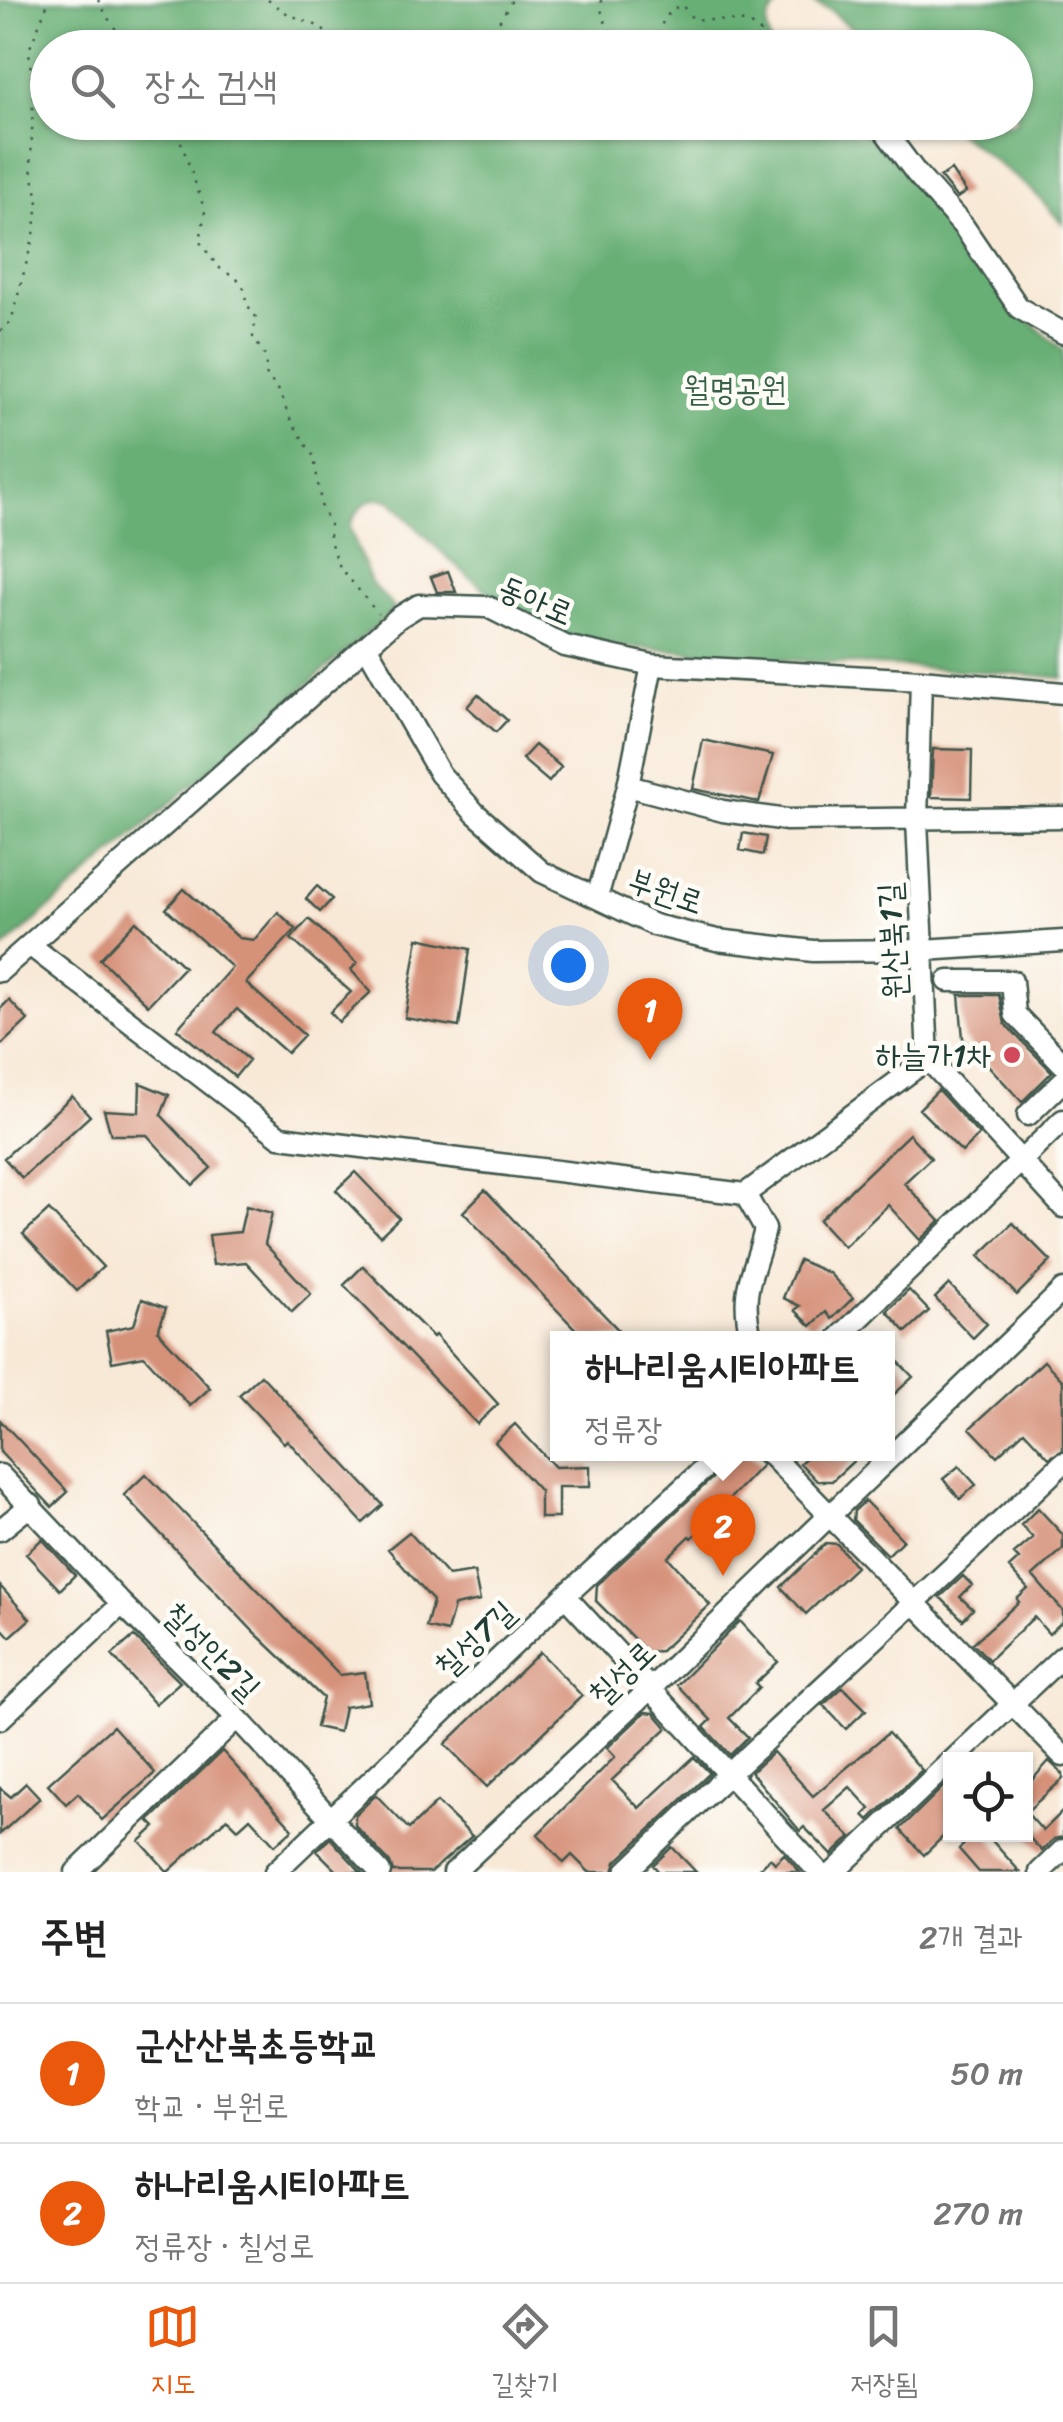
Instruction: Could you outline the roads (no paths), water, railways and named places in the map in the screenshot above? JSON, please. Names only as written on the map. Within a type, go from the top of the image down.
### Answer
[{"type":"street","points":[[891,140],[964,227],[1020,308],[1063,333]]},
{"type":"street","name":"동아로","points":[[0,970],[388,628],[419,605],[488,608],[565,646],[652,665],[921,680],[1063,694]]},
{"type":"street","name":"부원로","points":[[368,647],[440,774],[475,813],[542,872],[654,925],[717,940],[814,951],[924,950],[1063,941]]},
{"type":"street","points":[[597,898],[628,786],[652,665]]},
{"type":"street","name":"원산북1길","points":[[921,680],[916,820],[928,1059]]},
{"type":"street","points":[[628,786],[723,811],[786,820],[1063,817]]},
{"type":"street","points":[[1010,944],[1016,1014],[1063,1064]]},
{"type":"street","points":[[31,946],[280,1137],[745,1194],[928,1059],[1063,1207]]},
{"type":"street","points":[[948,982],[1012,980]]},
{"type":"street","points":[[1028,1116],[1063,1081]]},
{"type":"street","points":[[846,1331],[1063,1120]]},
{"type":"street","points":[[745,1194],[765,1229],[746,1293],[744,1310],[749,1331]]},
{"type":"street","name":"칠성로","points":[[895,1452],[1063,1290]]},
{"type":"street","name":"칠성7길","points":[[275,1872],[712,1461]]},
{"type":"street","points":[[777,1461],[1059,1752]]},
{"type":"street","name":"칠성로","points":[[454,1872],[885,1461]]},
{"type":"street","points":[[626,1872],[1063,1464]]},
{"type":"street","name":"칠성안2길","points":[[0,1475],[237,1718],[380,1872]]},
{"type":"street","points":[[0,1530],[31,1505]]},
{"type":"street","points":[[565,1596],[819,1872]]},
{"type":"street","points":[[0,1720],[122,1604]]},
{"type":"street","points":[[961,1752],[1063,1656]]},
{"type":"street","points":[[76,1872],[237,1718]]},
{"type":"street","points":[[834,1872],[943,1769]]},
{"type":"street","points":[[1040,1872],[1063,1850]]},
{"type":"place","name":"하늘가1차","points":[[1012,1055]]},
{"type":"place","name":"군산산북초등학교","points":[[650,1060]]},
{"type":"place","name":"하나리움시티아파트","points":[[723,1576]]},
{"type":"park label","name":"월명공원","points":[[735,389]]}]
